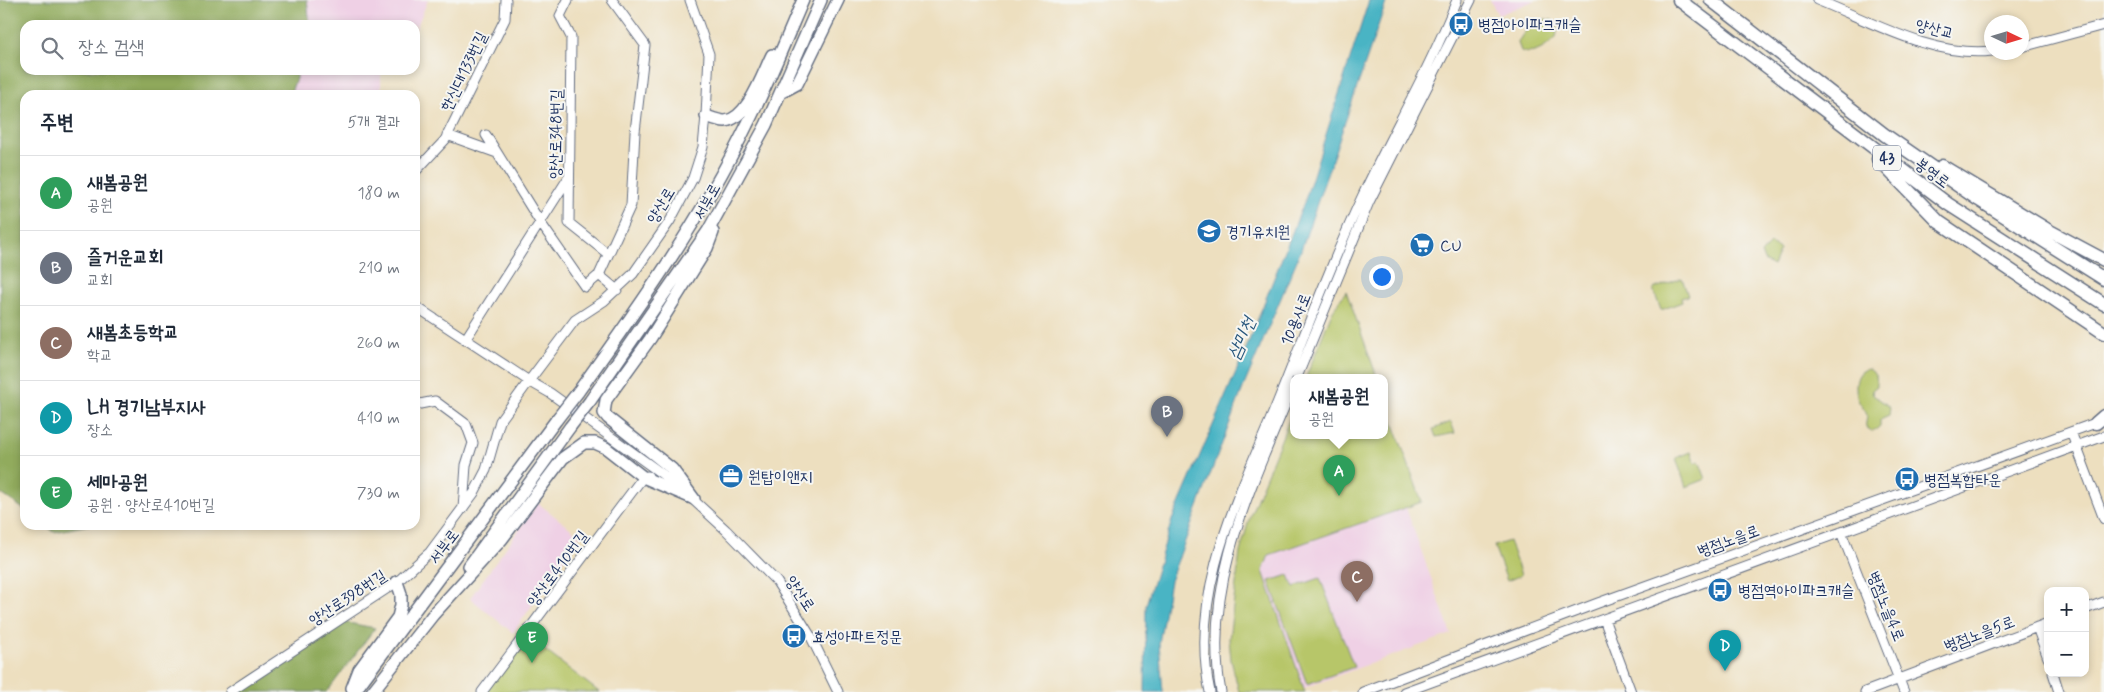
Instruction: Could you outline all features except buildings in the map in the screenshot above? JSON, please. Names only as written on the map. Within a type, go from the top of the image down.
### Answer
[{"type":"highway","name":"봉영로","points":[[1679,0],[1948,204],[2104,304]]},
{"type":"highway","name":"봉영로","points":[[1711,0],[1885,135],[1979,200],[2104,279]]},
{"type":"highway","points":[[1850,130],[1939,222],[2104,333]]},
{"type":"highway","points":[[1927,164],[1946,168],[2046,228],[2104,260]]},
{"type":"main road","points":[[706,116],[725,121],[735,118],[744,110],[802,0]]},
{"type":"main road","name":"서부로","points":[[352,692],[578,392],[672,256],[715,186],[747,126],[802,0]]},
{"type":"main road","name":"서부로","points":[[372,692],[590,402],[657,307],[722,208],[782,92],[821,0]]},
{"type":"main road","points":[[782,92],[797,84],[838,0]]},
{"type":"main road","points":[[694,499],[672,469],[608,418],[604,407],[606,400],[650,339],[707,248],[722,208]]},
{"type":"main road","points":[[431,616],[502,539],[563,458],[584,444],[595,443],[606,448],[643,477],[694,499]]},
{"type":"main road","points":[[352,692],[359,670],[398,617],[402,605],[397,582]]},
{"type":"street","name":"한신대133번길","points":[[420,166],[448,135],[505,19],[506,0]]},
{"type":"street","name":"양산로348번길","points":[[568,0],[560,16],[571,37],[569,223],[608,254]]},
{"type":"street","points":[[486,135],[540,222],[585,287],[599,275],[631,205],[635,132],[645,45],[612,0]]},
{"type":"street","name":"양산로","points":[[690,0],[709,54],[703,147],[694,178],[670,221],[633,274],[604,302],[575,320],[529,381],[550,393],[663,474],[694,499],[776,582],[812,636],[838,692]]},
{"type":"street","name":"10용사로","points":[[1210,692],[1205,662],[1206,613],[1211,585],[1226,531],[1361,198],[1441,38],[1457,0]]},
{"type":"street","name":"10용사로","points":[[1298,374],[1370,202],[1471,0]]},
{"type":"street","name":"양산교","points":[[1817,0],[1919,42],[1976,53],[1984,52]]},
{"type":"street","points":[[2029,45],[2104,25]]},
{"type":"street","points":[[448,135],[497,153]]},
{"type":"street","points":[[465,340],[570,177]]},
{"type":"street","points":[[599,275],[617,290]]},
{"type":"street","points":[[420,309],[529,381]]},
{"type":"street","name":"양산로398번길","points":[[230,692],[397,582],[430,552],[462,509],[486,470],[500,421],[529,381]]},
{"type":"street","points":[[1221,692],[1216,658],[1216,622],[1230,552],[1251,489],[1290,394]]},
{"type":"street","points":[[420,405],[435,401],[466,424],[473,442],[466,465],[462,509]]},
{"type":"street","name":"병점노을로","points":[[1363,692],[1652,583],[2101,420]]},
{"type":"street","points":[[2071,432],[2104,517]]},
{"type":"street","name":"병점노을로","points":[[1404,692],[2104,436]]},
{"type":"street","points":[[2030,447],[2035,450],[2036,461]]},
{"type":"street","points":[[643,477],[663,474]]},
{"type":"street","name":"양산로410번길","points":[[482,692],[643,477]]},
{"type":"street","points":[[1886,498],[1883,505],[1885,511],[1890,514]]},
{"type":"street","name":"병점노을4로","points":[[1841,532],[1904,692]]},
{"type":"street","points":[[1791,533],[1798,543],[1796,549]]},
{"type":"street","points":[[1652,583],[1650,589],[1657,600]]},
{"type":"street","points":[[2089,608],[2104,602]]},
{"type":"street","points":[[1604,619],[1631,692]]},
{"type":"street","points":[[1543,624],[1549,627],[1551,634],[1548,639]]},
{"type":"street","points":[[2037,627],[2044,624]]},
{"type":"street","name":"병점노을5로","points":[[1865,692],[2037,627],[2044,647]]},
{"type":"street","points":[[2054,677],[2059,692]]},
{"type":"shaded area","points":[[307,0],[428,0],[420,20],[309,20]]},
{"type":"shaded area","points":[[1490,0],[1536,0],[1498,15]]},
{"type":"shaded area","points":[[297,75],[381,75],[381,90],[292,90]]},
{"type":"shaded area","points":[[538,503],[580,536],[513,633],[470,598]]},
{"type":"shaded area","points":[[1406,508],[1451,634],[1304,688],[1263,571],[1269,555]]},
{"type":"green space","points":[[0,0],[307,0],[309,20],[20,20],[20,75],[297,75],[292,90],[20,90],[20,507],[0,493]]},
{"type":"green space","points":[[1545,19],[1552,20],[1558,26],[1556,38],[1535,52],[1521,51],[1518,43],[1522,35],[1533,25]]},
{"type":"green space","points":[[1770,244],[1780,249],[1773,266],[1764,261],[1761,253]]},
{"type":"green space","points":[[1682,278],[1688,296],[1681,298],[1682,302],[1661,310],[1653,289]]},
{"type":"green space","points":[[1346,291],[1376,374],[1307,374],[1332,312]]},
{"type":"green space","points":[[1869,369],[1876,375],[1877,386],[1872,390],[1873,395],[1890,407],[1889,416],[1880,420],[1880,426],[1873,432],[1866,427],[1867,415],[1859,402],[1856,392],[1860,373]]},
{"type":"green space","points":[[1388,408],[1422,502],[1269,555],[1263,571],[1305,692],[1239,692],[1231,660],[1229,639],[1240,552],[1250,516],[1290,418],[1290,439],[1388,439]]},
{"type":"green space","points":[[1451,422],[1455,433],[1436,437],[1433,429]]},
{"type":"green space","points":[[1691,452],[1695,463],[1699,461],[1706,479],[1686,487],[1676,458]]},
{"type":"green space","points":[[1509,541],[1521,575],[1507,581],[1494,546]]},
{"type":"green space","points":[[1289,575],[1294,587],[1320,578],[1354,667],[1307,684],[1269,581]]},
{"type":"green space","points":[[338,621],[375,628],[327,692],[230,692]]},
{"type":"green space","points":[[525,635],[599,692],[482,692]]},
{"type":"water","points":[[1369,0],[1387,0],[1300,253],[1243,388],[1170,581],[1159,643],[1163,692],[1145,692],[1146,605],[1172,520],[1245,351],[1305,200]]},
{"type":"place","name":"병점아이파크캐슬","points":[[1461,24]]},
{"type":"place","name":"경기유치원","points":[[1209,231]]},
{"type":"place","name":"CU","points":[[1422,245]]},
{"type":"place","name":"즐거운교회","points":[[1167,437]]},
{"type":"place","name":"원탑이앤지","points":[[731,476]]},
{"type":"place","name":"병점복합타운","points":[[1907,479]]},
{"type":"place","name":"새봄공원","points":[[1339,496]]},
{"type":"place","name":"병점역아이파크캐슬","points":[[1720,590]]},
{"type":"place","name":"새봄초등학교","points":[[1357,602]]},
{"type":"place","name":"효성아파트정문","points":[[794,636]]},
{"type":"place","name":"세마공원","points":[[532,663]]},
{"type":"place","name":"LH 경기남부지사","points":[[1725,671]]},
{"type":"water label","name":"삼미천","points":[[1241,338]]}]
